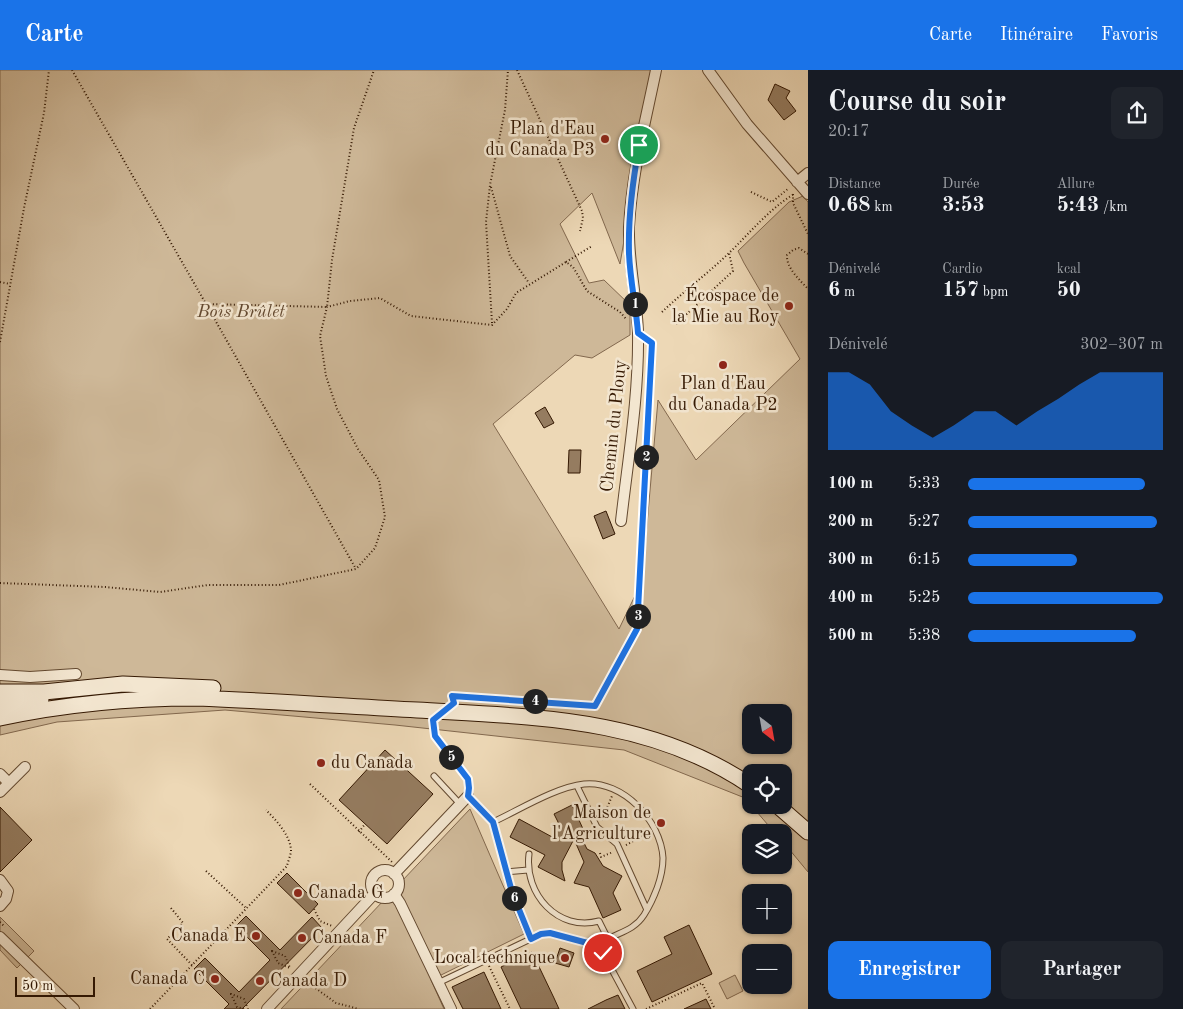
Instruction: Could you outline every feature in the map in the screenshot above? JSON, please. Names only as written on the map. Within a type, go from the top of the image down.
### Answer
[{"type":"main road","points":[[0,692],[44,692],[123,684],[454,703],[572,712],[629,722],[664,732],[718,754],[742,769]]},
{"type":"main road","points":[[0,707],[91,692],[191,687]]},
{"type":"main road","points":[[0,718],[89,703],[197,698],[550,719],[614,728],[663,741],[710,762],[742,781]]},
{"type":"main road","points":[[792,805],[808,819]]},
{"type":"main road","points":[[787,814],[808,832]]},
{"type":"street","name":"Chemin du Plouy","points":[[621,522],[636,391],[638,333],[630,259],[630,217],[633,178],[656,70]]},
{"type":"street","points":[[708,70],[747,124],[798,188],[808,173]]},
{"type":"street","points":[[0,675],[30,677],[76,674]]},
{"type":"street","points":[[0,792],[25,767]]},
{"type":"street","points":[[0,774],[9,783]]},
{"type":"street","points":[[394,874],[468,796]]},
{"type":"street","points":[[385,870],[394,874],[399,885],[394,894],[384,897],[375,893],[371,882],[376,873],[385,870]]},
{"type":"street","points":[[0,880],[8,891],[6,899],[0,906]]},
{"type":"street","points":[[267,1009],[375,893]]},
{"type":"street","points":[[394,894],[451,1009]]},
{"type":"street","points":[[0,937],[74,1009]]},
{"type":"lane","points":[[435,736],[466,775],[469,784],[468,796],[493,822],[514,899],[531,939]]},
{"type":"lane","points":[[434,776],[460,804]]},
{"type":"lane","points":[[493,822],[551,795],[577,786],[592,784],[615,790],[636,804],[647,817],[655,830],[662,852],[663,865],[653,897],[640,921],[631,929],[608,939],[598,947]]},
{"type":"lane","points":[[577,786],[598,829],[610,836],[619,849],[647,910]]},
{"type":"lane","points":[[529,854],[528,870],[535,890],[550,910],[574,922],[587,924],[599,921],[608,939]]},
{"type":"lane","points":[[506,872],[528,870]]},
{"type":"lane","points":[[438,982],[541,934],[550,933],[598,947],[633,1009]]},
{"type":"path","points":[[0,342],[24,208],[44,113],[49,70]]},
{"type":"path","points":[[72,70],[356,569]]},
{"type":"path","points":[[0,583],[106,587],[160,592],[208,585],[279,585],[356,569],[375,548],[385,517],[379,480],[358,449],[336,410],[326,376],[320,336],[327,307],[332,260],[354,128],[374,70]]},
{"type":"path","points":[[492,325],[486,222],[490,185],[505,110],[508,70]]},
{"type":"path","points":[[517,70],[582,211],[583,218],[580,231]]},
{"type":"path","points":[[490,185],[510,256],[529,284]]},
{"type":"path","points":[[751,192],[772,202],[798,188]]},
{"type":"path","points":[[798,188],[794,195],[793,203],[808,234]]},
{"type":"path","points":[[662,312],[730,252],[758,222],[784,200],[794,195],[798,188]]},
{"type":"path","points":[[492,325],[507,309],[516,293],[592,246]]},
{"type":"path","points":[[808,254],[799,248],[792,250],[787,255],[788,266],[808,289]]},
{"type":"path","points":[[676,324],[733,271],[730,252]]},
{"type":"path","points":[[566,262],[574,267],[587,291],[620,312],[638,333]]},
{"type":"path","points":[[0,282],[10,284]]},
{"type":"path","points":[[206,304],[327,307],[350,301],[380,298],[411,316],[492,325]]},
{"type":"path","name":"Chemin du Plouy","points":[[454,703],[452,696],[595,706],[637,629],[652,343],[638,333]]},
{"type":"path","points":[[310,784],[392,862]]},
{"type":"path","points":[[598,829],[615,790]]},
{"type":"path","points":[[150,1009],[286,866],[291,852],[288,840],[276,820],[266,810]]},
{"type":"path","points":[[359,832],[366,824]]},
{"type":"path","points":[[600,853],[601,857],[655,830]]},
{"type":"path","points":[[206,871],[246,908]]},
{"type":"path","points":[[170,908],[183,923],[167,940],[192,965]]},
{"type":"path","points":[[314,908],[320,921],[330,924],[335,930]]},
{"type":"path","points":[[272,951],[285,956],[290,968],[278,963],[272,951]]},
{"type":"path","points":[[486,960],[510,1009]]},
{"type":"path","points":[[303,979],[336,1003],[359,1009]]},
{"type":"path","points":[[646,1009],[702,982],[716,1009]]},
{"type":"path","points":[[231,994],[244,999],[246,1009],[237,1007],[231,994]]},
{"type":"green space","name":"Bois Brûlet","points":[[0,70],[653,70],[620,264],[592,193],[560,224],[589,283],[604,280],[630,305],[630,335],[592,358],[575,355],[493,424],[619,629],[642,581],[658,400],[696,460],[800,359],[738,251],[789,202],[803,196],[808,202],[808,872],[792,853],[792,824],[767,824],[759,814],[792,814],[792,764],[742,764],[742,797],[624,750],[395,725],[225,710],[57,722],[0,735]]},
{"type":"green space","points":[[470,809],[524,934],[431,980],[444,1009],[281,1009]]},
{"type":"green space","points":[[0,917],[34,951],[17,968],[0,950]]},
{"type":"green space","points":[[735,975],[742,992],[727,999],[719,983]]},
{"type":"building","points":[[775,84],[790,91],[786,98],[796,111],[784,120],[768,100]]},
{"type":"building","points":[[545,407],[554,423],[544,428],[535,413]]},
{"type":"building","points":[[569,450],[581,450],[580,473],[568,473]]},
{"type":"building","points":[[606,511],[615,534],[603,539],[594,516]]},
{"type":"building","points":[[385,750],[433,794],[387,844],[339,800]]},
{"type":"building","points":[[572,805],[584,831],[581,837],[587,849],[595,853],[603,866],[622,876],[613,893],[621,910],[603,918],[589,887],[574,883],[584,862],[574,839],[562,862],[565,881],[538,867],[545,855],[510,837],[519,819],[554,838],[560,826],[554,814]]},
{"type":"building","points":[[0,807],[32,840],[0,872]]},
{"type":"building","name":"Canada G","points":[[287,873],[318,904],[309,914],[277,883]]},
{"type":"building","points":[[246,916],[280,950],[312,917],[322,928],[242,1009],[224,1009],[229,1004],[194,969],[205,958],[239,992],[270,960],[236,926]]},
{"type":"building","points":[[689,925],[712,974],[652,1002],[637,971],[672,954],[664,937]]},
{"type":"building","name":"Local technique","points":[[560,948],[574,953],[569,967],[555,963]]},
{"type":"building","points":[[532,952],[559,1009],[521,1009],[501,967]]},
{"type":"building","points":[[484,972],[501,1009],[463,1009],[452,987]]},
{"type":"building","points":[[618,995],[625,1009],[588,1009],[606,1000]]},
{"type":"building","points":[[706,999],[711,1009],[684,1009]]},
{"type":"place","name":"Plan d'Eau du Canada P3","points":[[605,139]]},
{"type":"place","name":"Écospace de la Mie au Roy","points":[[789,306]]},
{"type":"place","name":"Plan d'Eau du Canada P2","points":[[723,365]]},
{"type":"place","name":"du Canada","points":[[321,763]]},
{"type":"place","name":"Maison de l'Agriculture","points":[[661,823]]},
{"type":"place","name":"Canada G","points":[[298,893]]},
{"type":"place","name":"Canada E","points":[[256,936]]},
{"type":"place","name":"Canada F","points":[[302,938]]},
{"type":"place","name":"Local technique","points":[[565,958]]},
{"type":"place","name":"Canada C","points":[[215,979]]},
{"type":"place","name":"Canada D","points":[[260,981]]},
{"type":"route","points":[[603,953],[595,945],[550,933],[541,934],[531,939],[514,899],[493,822],[468,796],[468,779],[435,736],[433,720],[454,703],[452,696],[595,706],[637,629],[652,343],[638,333],[629,254],[633,178],[639,145]]}]
